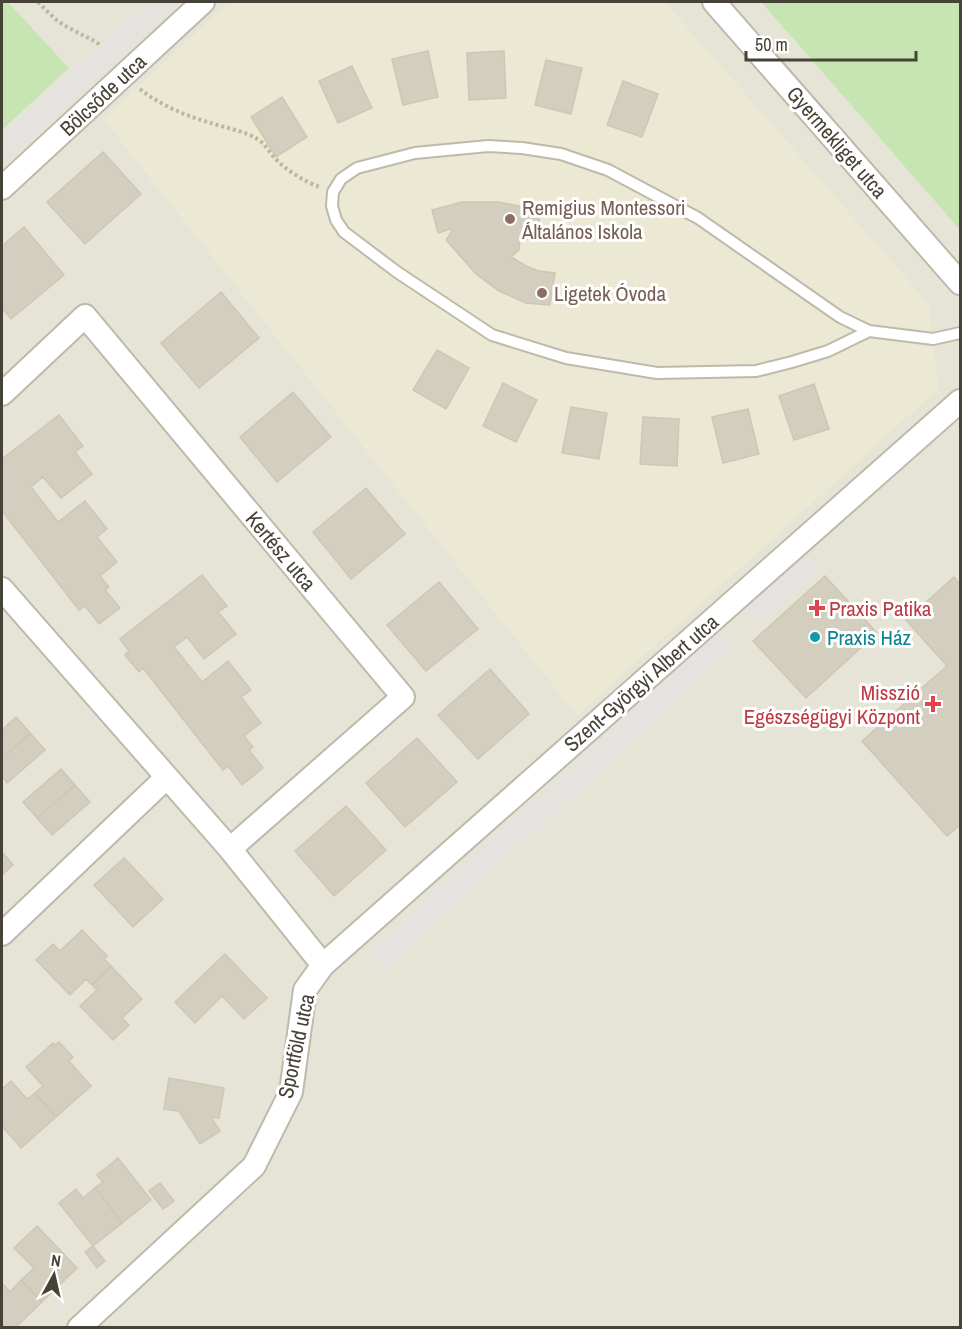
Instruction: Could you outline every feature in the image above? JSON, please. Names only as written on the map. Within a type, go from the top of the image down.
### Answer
[{"type":"street","name":"Bölcsőde utca","points":[[2,188],[203,2]]},
{"type":"street","name":"Gyermekliget utca","points":[[714,2],[960,283]]},
{"type":"street","name":"Kertész utca","points":[[2,394],[85,316],[403,697],[230,849]]},
{"type":"street","name":"Szent-Györgyi Albert utca","points":[[322,965],[960,401]]},
{"type":"street","name":"Sportföld utca","points":[[2,589],[230,849],[322,965],[305,990],[291,1092],[254,1166],[80,1328]]},
{"type":"street","points":[[2,934],[166,778]]},
{"type":"lane","points":[[869,331],[828,351],[756,371],[657,373],[566,358],[492,335],[397,272],[344,232],[336,220],[332,206],[333,192],[341,179],[357,168],[415,153],[488,146],[561,154],[608,170],[698,218],[840,317],[869,331],[933,339],[960,333]]},
{"type":"path","points":[[38,2],[70,29],[89,37],[100,45]]},
{"type":"path","points":[[137,87],[151,98],[178,111],[208,123],[248,134],[261,141],[275,159],[297,176],[315,186],[333,192]]},
{"type":"shaded area","points":[[8,2],[761,2],[960,230],[960,1327],[2,1328],[2,130],[69,68]]},
{"type":"shaded area","points":[[148,2],[180,2],[2,164],[2,135]]},
{"type":"shaded area","points":[[229,2],[665,2],[929,304],[938,389],[577,716],[103,119]]},
{"type":"shaded area","points":[[803,551],[819,568],[758,624],[742,607]]},
{"type":"shaded area","points":[[719,631],[734,648],[385,969],[369,952]]},
{"type":"green space","points":[[2,2],[8,2],[69,68],[2,130]]},
{"type":"green space","points":[[761,2],[960,2],[960,230]]},
{"type":"building","points":[[428,51],[438,97],[403,105],[392,59]]},
{"type":"building","points":[[504,51],[506,98],[469,100],[467,53]]},
{"type":"building","points":[[546,60],[582,68],[571,114],[535,105]]},
{"type":"building","points":[[352,66],[372,108],[338,123],[319,81]]},
{"type":"building","points":[[623,81],[658,94],[642,137],[607,125]]},
{"type":"building","points":[[282,97],[307,137],[276,157],[251,117]]},
{"type":"building","points":[[103,152],[141,194],[85,244],[47,202]]},
{"type":"building","points":[[462,202],[498,202],[541,210],[536,240],[520,239],[519,250],[511,257],[539,271],[555,273],[550,305],[526,303],[499,291],[476,274],[446,240],[452,231],[450,229],[438,233],[432,210]]},
{"type":"building","points":[[24,227],[64,275],[11,319],[2,308],[2,246]]},
{"type":"building","points":[[221,292],[259,338],[199,388],[161,343]]},
{"type":"building","points":[[437,350],[469,368],[446,409],[413,390]]},
{"type":"building","points":[[503,383],[537,400],[516,442],[483,426]]},
{"type":"building","points":[[814,384],[829,429],[794,440],[779,396]]},
{"type":"building","points":[[293,392],[331,437],[277,482],[240,437]]},
{"type":"building","points":[[571,407],[607,413],[599,459],[562,453]]},
{"type":"building","points":[[748,409],[759,454],[723,463],[712,417]]},
{"type":"building","points":[[59,415],[83,446],[75,452],[92,474],[61,498],[43,477],[31,487],[58,522],[85,501],[107,529],[97,537],[117,562],[100,576],[109,587],[105,590],[120,608],[99,624],[85,606],[79,610],[2,511],[2,459]]},
{"type":"building","points":[[643,417],[679,419],[677,466],[640,464]]},
{"type":"building","points":[[366,488],[405,534],[351,579],[313,532]]},
{"type":"building","points":[[202,575],[227,606],[218,612],[236,634],[204,659],[187,637],[174,647],[202,682],[228,661],[251,690],[241,697],[261,723],[244,736],[253,747],[249,750],[263,768],[242,785],[228,766],[223,770],[143,668],[139,672],[125,655],[129,651],[120,639]]},
{"type":"building","name":"Praxis Ház","points":[[825,576],[877,633],[806,698],[753,641]]},
{"type":"building","name":"Misszió Egészségügyi Központ","points":[[954,577],[960,584],[960,825],[947,836],[862,741],[947,666],[906,620]]},
{"type":"building","points":[[439,582],[478,629],[426,671],[387,625]]},
{"type":"building","points":[[490,669],[529,714],[478,759],[438,715]]},
{"type":"building","points":[[16,717],[30,733],[2,759],[2,730]]},
{"type":"building","points":[[30,733],[45,750],[7,783],[2,776],[2,759]]},
{"type":"building","points":[[417,738],[457,782],[405,827],[366,783]]},
{"type":"building","points":[[61,769],[75,785],[37,818],[23,802]]},
{"type":"building","points":[[75,785],[90,802],[52,835],[37,818]]},
{"type":"building","points":[[346,806],[386,850],[334,896],[295,851]]},
{"type":"building","points":[[2,852],[13,865],[2,875]]},
{"type":"building","points":[[124,858],[163,899],[133,927],[94,885]]},
{"type":"building","points":[[82,930],[107,956],[104,959],[111,966],[92,985],[86,979],[70,995],[36,960],[53,944],[60,951]]},
{"type":"building","points":[[225,954],[267,998],[244,1019],[222,996],[195,1023],[175,1002]]},
{"type":"building","points":[[111,966],[142,999],[122,1018],[129,1025],[113,1040],[80,1006],[97,990],[92,985]]},
{"type":"building","points":[[59,1042],[73,1057],[69,1061],[91,1086],[56,1117],[35,1093],[43,1086],[26,1067],[53,1043],[55,1045]]},
{"type":"building","points":[[169,1078],[224,1088],[219,1118],[211,1117],[220,1131],[200,1144],[179,1111],[164,1109]]},
{"type":"building","points":[[11,1081],[27,1099],[35,1093],[56,1117],[21,1148],[2,1126],[2,1089]]},
{"type":"building","points":[[118,1158],[151,1200],[122,1223],[95,1188],[103,1182],[97,1175]]},
{"type":"building","points":[[160,1183],[174,1201],[163,1209],[149,1191]]},
{"type":"building","points":[[95,1188],[122,1223],[93,1246],[59,1203],[76,1189],[83,1198]]},
{"type":"building","points":[[37,1226],[77,1268],[42,1302],[21,1280],[34,1268],[14,1248]]},
{"type":"building","points":[[93,1246],[105,1261],[97,1268],[85,1252]]},
{"type":"building","points":[[21,1280],[42,1302],[15,1328],[2,1328],[2,1283],[10,1292]]},
{"type":"place","name":"Remigius Montessori Általános Iskola","points":[[510,219]]},
{"type":"place","name":"Ligetek Óvoda","points":[[542,293]]},
{"type":"place","name":"Praxis Patika","points":[[817,608]]},
{"type":"place","name":"Praxis Ház","points":[[815,637]]},
{"type":"place","name":"Misszió Egészségügyi Központ","points":[[933,704]]}]
